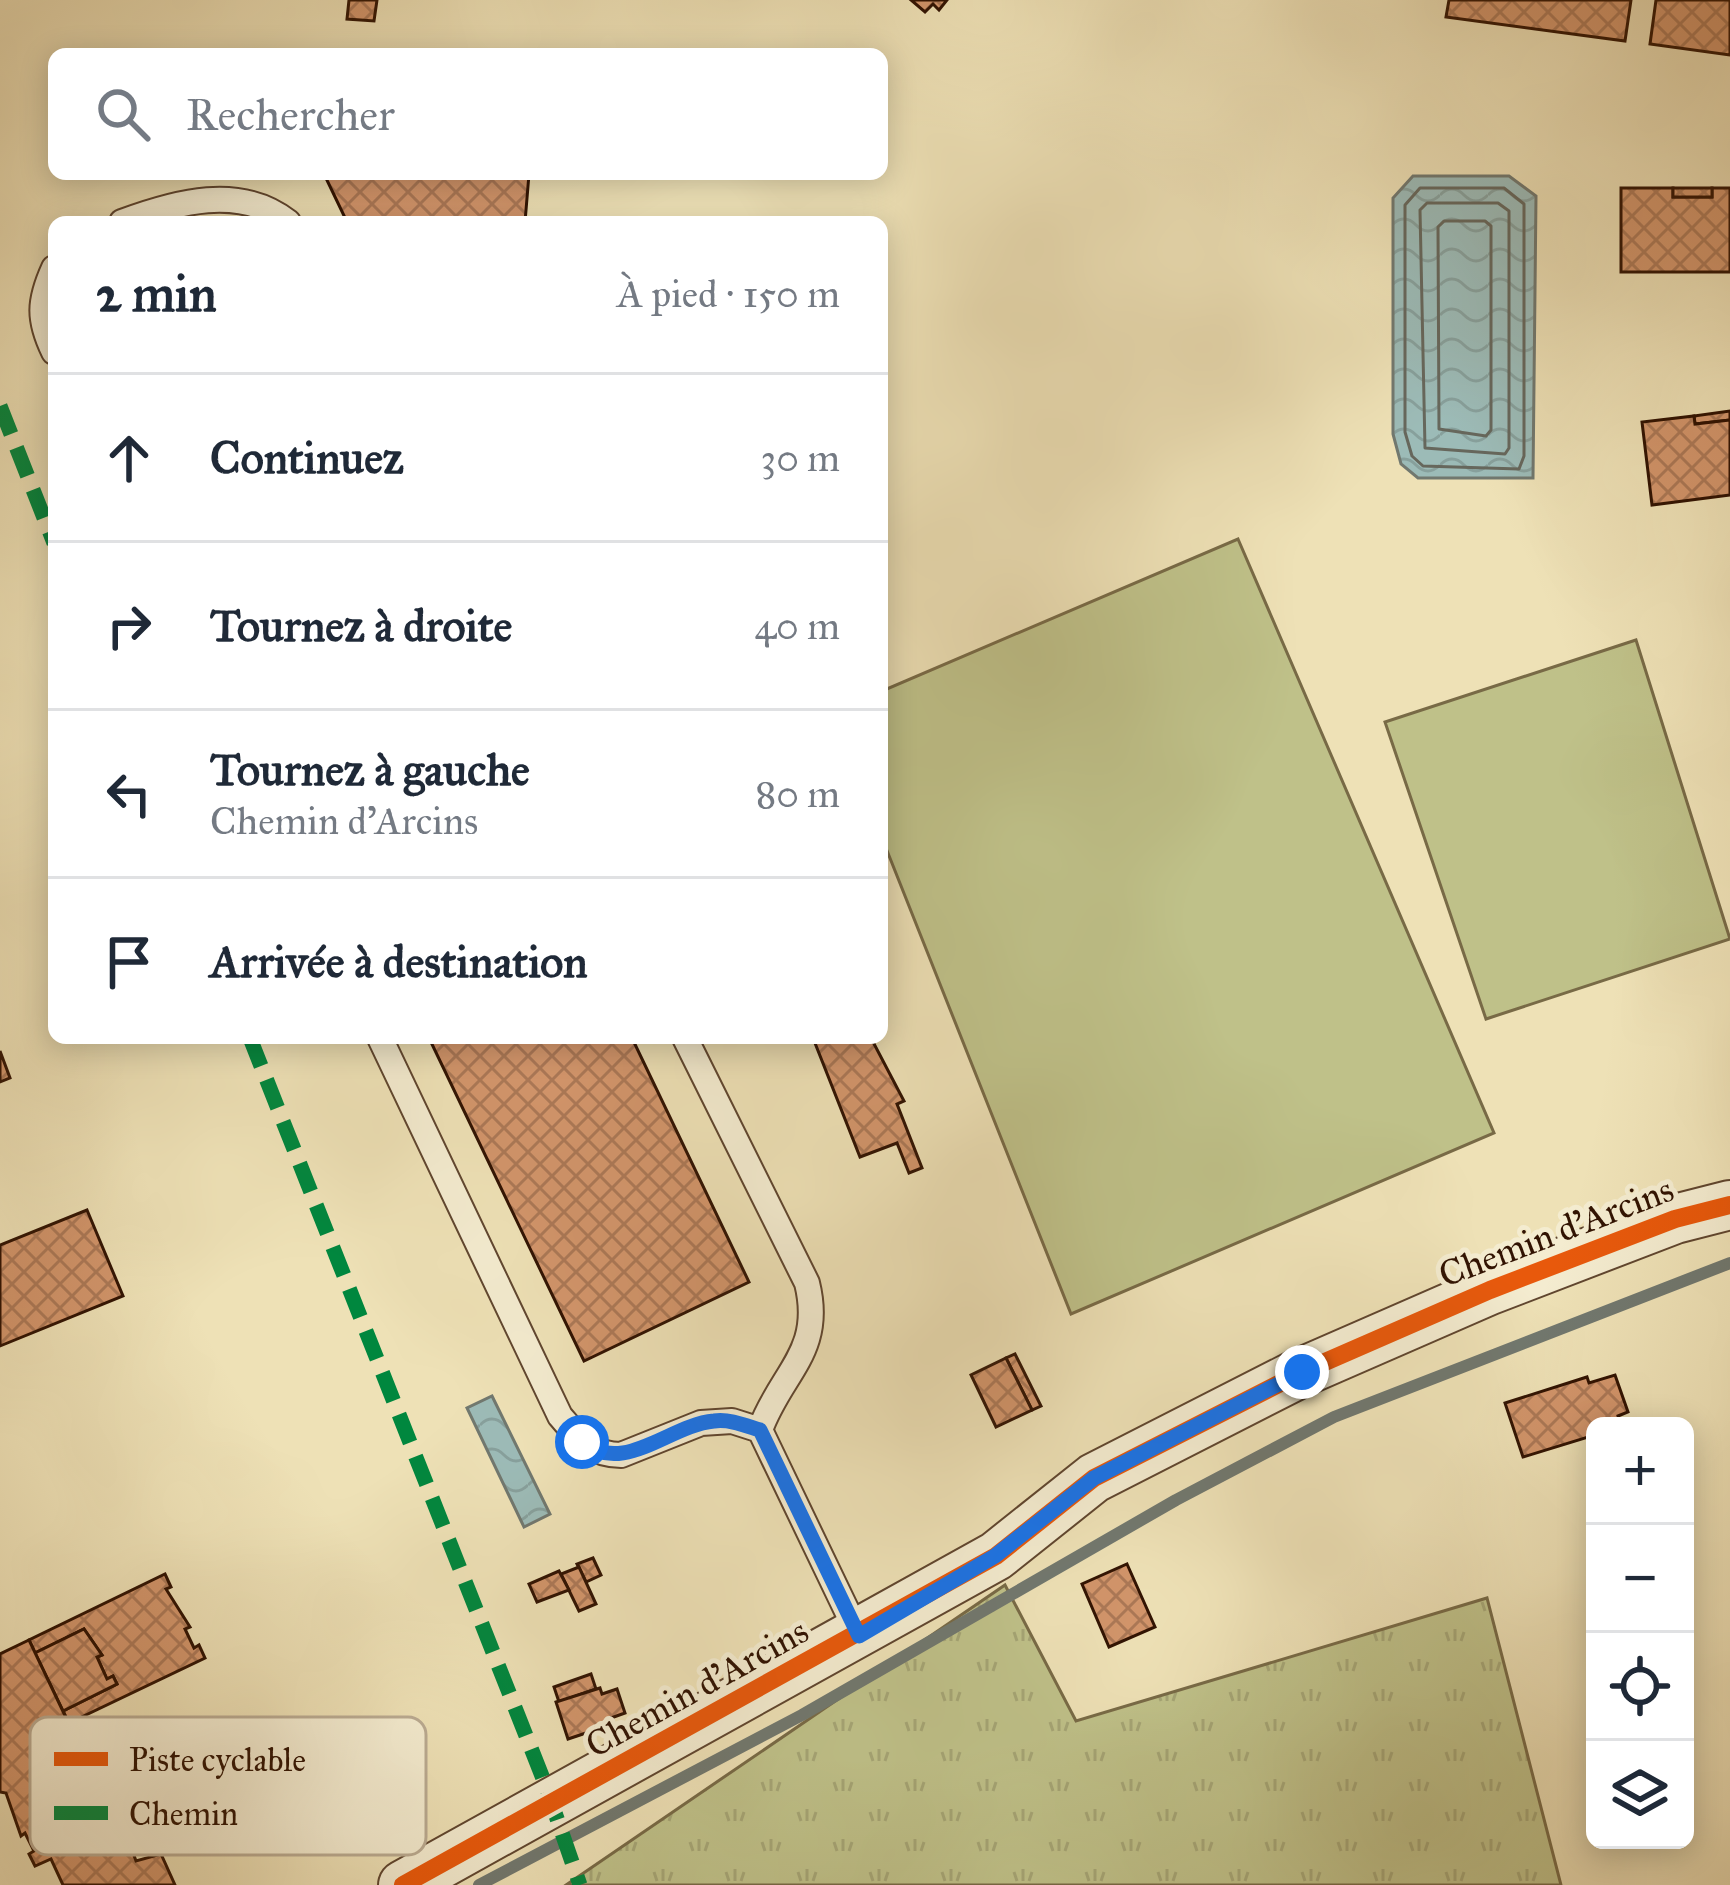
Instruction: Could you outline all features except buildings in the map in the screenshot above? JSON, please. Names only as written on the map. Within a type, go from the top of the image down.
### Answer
[{"type":"street","name":"Chemin d'Arcins","points":[[404,1885],[859,1636],[995,1556],[1094,1478],[1302,1372],[1510,1282],[1675,1219],[1730,1204]]},
{"type":"lane","points":[[147,216],[232,196],[268,206],[280,216]]},
{"type":"lane","points":[[48,283],[40,302],[41,326],[48,340]]},
{"type":"lane","points":[[383,1044],[560,1416],[586,1447],[621,1455],[718,1420],[760,1430]]},
{"type":"lane","points":[[688,1044],[807,1283],[813,1307],[800,1365],[781,1381],[760,1430],[859,1636]]},
{"type":"green space","points":[[1238,539],[1494,1133],[1071,1314],[888,853],[888,688]]},
{"type":"green space","points":[[1636,640],[1730,939],[1486,1019],[1385,722]]},
{"type":"green space","points":[[1005,1585],[1076,1721],[1487,1598],[1561,1885],[566,1885]]},
{"type":"water","points":[[1413,176],[1509,176],[1536,196],[1533,478],[1418,478],[1401,464],[1393,434],[1393,198]]},
{"type":"water","points":[[492,1396],[550,1514],[524,1527],[467,1408]]},
{"type":"waterway","points":[[479,1885],[802,1715],[1176,1500],[1334,1417],[1730,1263]]},
{"type":"marked path","points":[[0,406],[48,528]]},
{"type":"marked path","points":[[252,1044],[544,1781],[580,1885]]},
{"type":"cycle path","points":[[403,1885],[996,1556],[1094,1478],[1302,1372],[1490,1290],[1675,1219],[1730,1205]]},
{"type":"route","points":[[582,1442],[604,1455],[621,1455],[701,1423],[732,1421],[760,1430],[859,1636],[995,1556],[1094,1478],[1302,1372]]}]
